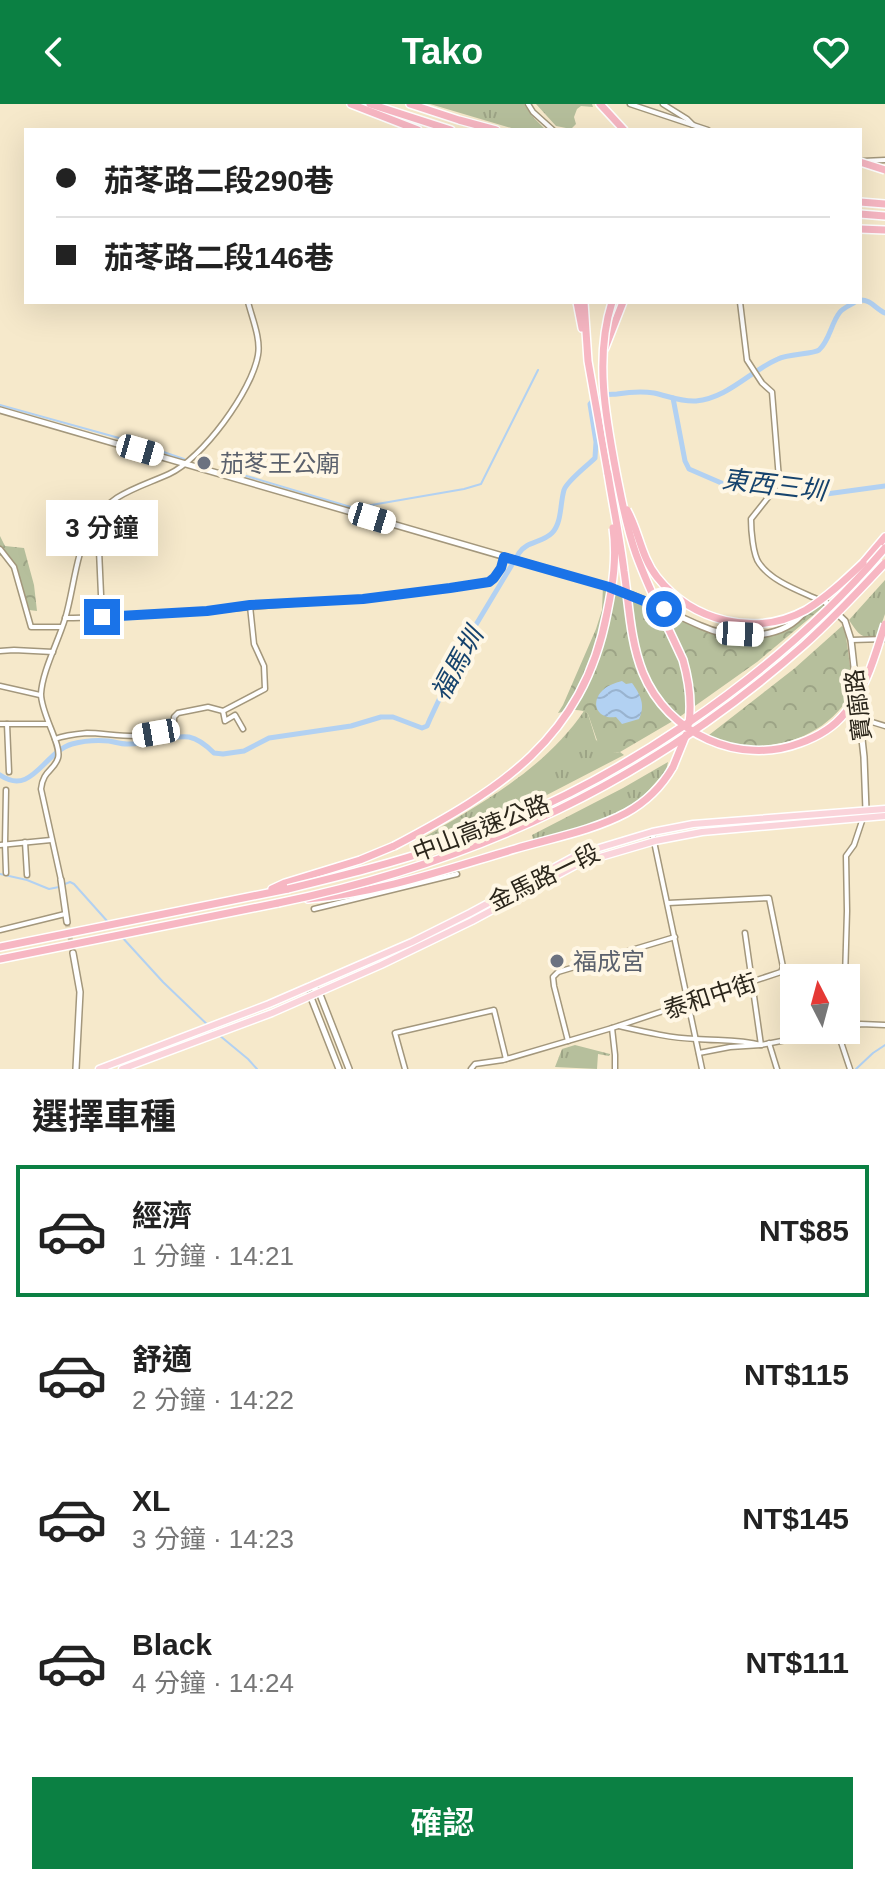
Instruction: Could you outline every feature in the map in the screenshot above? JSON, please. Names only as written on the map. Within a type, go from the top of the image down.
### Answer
[{"type":"highway","points":[[351,104],[413,128]]},
{"type":"highway","points":[[370,104],[445,128]]},
{"type":"highway","points":[[410,104],[489,128]]},
{"type":"highway","points":[[600,104],[622,128]]},
{"type":"highway","points":[[862,163],[885,170]]},
{"type":"highway","points":[[862,202],[885,204]]},
{"type":"highway","points":[[862,214],[885,216]]},
{"type":"highway","points":[[862,229],[885,230]]},
{"type":"highway","points":[[577,304],[586,341]]},
{"type":"highway","points":[[584,304],[593,396],[620,538],[633,635],[642,672],[667,709],[691,731],[728,748],[757,751],[794,746],[821,734],[846,713],[863,687],[885,624]]},
{"type":"highway","points":[[295,900],[368,890],[588,828],[625,813],[649,797],[662,784],[678,758],[689,726],[691,706],[688,681],[683,660],[636,553],[608,430],[602,388],[606,320],[611,304]]},
{"type":"highway","points":[[604,350],[622,304]]},
{"type":"highway","points":[[260,894],[394,846],[456,812],[514,772],[555,731],[572,706],[597,656],[615,573],[608,474]]},
{"type":"highway","points":[[623,503],[633,519],[650,566],[676,598],[694,610],[734,622],[773,622],[805,610],[825,597],[863,563],[885,537]]},
{"type":"highway","name":"中山高速公路","points":[[0,947],[342,876],[448,845],[541,807],[673,733],[747,679],[821,614],[885,548]]},
{"type":"highway","name":"中山高速公路","points":[[0,959],[295,900],[390,875],[510,833],[653,759],[747,692],[804,645],[885,563]]},
{"type":"main road","name":"金馬路一段","points":[[99,1069],[269,1004],[412,942],[567,860],[652,832],[713,821],[885,809]]},
{"type":"main road","name":"金馬路一段","points":[[122,1069],[272,1013],[319,992],[460,928],[580,863],[655,841],[702,832],[885,816]]},
{"type":"street","points":[[528,104],[551,128]]},
{"type":"street","points":[[630,104],[701,128]]},
{"type":"street","points":[[663,104],[694,126]]},
{"type":"street","points":[[862,162],[885,160]]},
{"type":"street","points":[[67,922],[41,789],[44,774],[58,760],[41,696],[44,675],[65,618],[76,567],[89,528],[101,509],[121,493],[187,464],[246,389],[259,352],[248,304]]},
{"type":"street","points":[[740,304],[747,360],[772,392],[779,479],[751,519],[756,556],[760,565],[779,581],[820,600]]},
{"type":"street","points":[[0,410],[637,597],[717,631],[757,635],[777,633],[798,620],[807,608]]},
{"type":"street","points":[[0,549],[14,567],[31,627],[61,627]]},
{"type":"street","points":[[99,550],[102,617]]},
{"type":"street","points":[[65,618],[363,599],[489,582],[501,568],[504,557]]},
{"type":"street","points":[[699,607],[718,617],[762,621],[780,619],[820,600]]},
{"type":"street","name":"寶廍路","points":[[820,600],[845,621],[851,640],[864,757],[866,810],[863,818]]},
{"type":"street","points":[[55,740],[88,733],[130,737],[169,729],[178,713],[208,707],[223,711],[265,689],[264,666],[254,644],[250,605]]},
{"type":"street","name":"寶廍路","points":[[851,640],[885,639]]},
{"type":"street","points":[[0,651],[54,652]]},
{"type":"street","points":[[0,686],[41,696]]},
{"type":"street","points":[[223,711],[225,721],[235,715],[243,729]]},
{"type":"street","points":[[859,718],[885,726]]},
{"type":"street","points":[[0,724],[48,724]]},
{"type":"street","points":[[7,724],[9,772]]},
{"type":"street","points":[[6,790],[2,844],[6,873]]},
{"type":"street","points":[[845,964],[846,856],[854,845],[863,818]]},
{"type":"street","points":[[652,832],[702,1069]]},
{"type":"street","points":[[2,844],[51,840]]},
{"type":"street","points":[[25,842],[27,875]]},
{"type":"street","points":[[314,909],[457,874]]},
{"type":"street","name":"泰和中街","points":[[471,1069],[475,1064],[506,1059],[568,1041],[781,972],[783,967],[769,898],[668,903]]},
{"type":"street","points":[[0,930],[65,914]]},
{"type":"street","points":[[745,933],[761,1045]]},
{"type":"street","points":[[568,1041],[554,986],[553,977],[558,972],[675,937]]},
{"type":"street","points":[[73,953],[80,992],[76,1069]]},
{"type":"street","points":[[310,986],[319,992],[349,1069]]},
{"type":"street","points":[[310,986],[310,996],[339,1069]]},
{"type":"street","points":[[405,1069],[395,1033],[494,1010],[506,1059]]},
{"type":"street","points":[[860,1024],[885,1025]]},
{"type":"street","points":[[615,1069],[614,1027],[696,1039],[743,1040],[761,1045]]},
{"type":"street","points":[[699,1053],[780,1041]]},
{"type":"street","points":[[769,1043],[777,1069]]},
{"type":"street","points":[[842,1044],[850,1069]]},
{"type":"green space","points":[[430,104],[524,104],[544,128],[511,128]]},
{"type":"green space","points":[[536,104],[592,104],[593,107],[581,106],[577,109],[574,117],[576,124],[572,128],[556,126]]},
{"type":"green space","points":[[0,536],[5,546],[24,548],[37,611],[29,610],[11,558],[5,554],[0,556]]},
{"type":"green space","points":[[885,580],[885,614],[877,637],[863,636],[849,620]]},
{"type":"green space","points":[[603,586],[728,634],[775,633],[820,602],[823,607],[757,662],[678,718],[615,753],[600,749],[588,714],[577,710],[558,713],[596,629],[602,610]]},
{"type":"green space","points":[[842,626],[845,629],[853,688],[828,721],[791,741],[770,745],[728,743],[709,735],[795,668]]},
{"type":"green space","points":[[584,711],[588,714],[596,740],[615,753],[624,755],[541,798],[423,846],[421,839],[488,799],[530,768],[568,732]]},
{"type":"green space","points":[[668,762],[666,771],[638,802],[609,818],[534,843],[532,835]]},
{"type":"green space","points":[[575,1045],[610,1054],[598,1054],[597,1069],[555,1067],[562,1049]]},
{"type":"water","points":[[622,681],[632,683],[640,696],[642,709],[639,719],[622,724],[616,717],[604,716],[596,705],[603,690]]},
{"type":"waterway","name":"福馬圳","points":[[862,300],[885,313]]},
{"type":"waterway","name":"福馬圳","points":[[0,775],[21,781],[38,771],[62,749],[85,741],[135,744],[189,737],[206,745],[214,753],[223,754],[244,751],[269,738],[351,726],[381,717],[393,717],[422,728],[427,726],[468,638],[519,553],[552,533],[558,524],[566,486],[595,458],[596,442],[590,404],[596,398],[636,392],[690,401],[708,399],[729,390],[778,359],[819,350],[840,312],[852,304]]},
{"type":"waterway","points":[[233,472],[354,508],[481,484],[538,370]]},
{"type":"waterway","name":"東西三圳","points":[[673,398],[689,469],[726,485],[819,495],[885,486]]},
{"type":"waterway","points":[[0,405],[184,459]]},
{"type":"waterway","points":[[0,874],[49,889],[59,887]]},
{"type":"waterway","points":[[65,884],[74,884],[108,922]]},
{"type":"waterway","points":[[121,936],[214,1031]]},
{"type":"waterway","points":[[219,1035],[257,1069]]},
{"type":"waterway","points":[[856,1069],[885,1045]]},
{"type":"tunnel","points":[[67,922],[73,953]]},
{"type":"place","name":"茄苳王公廟","points":[[204,463]]},
{"type":"place","name":"福成宮","points":[[557,961]]},
{"type":"route","points":[[102,617],[363,599],[450,588],[489,582],[501,568],[504,557],[609,587],[664,609]]}]
